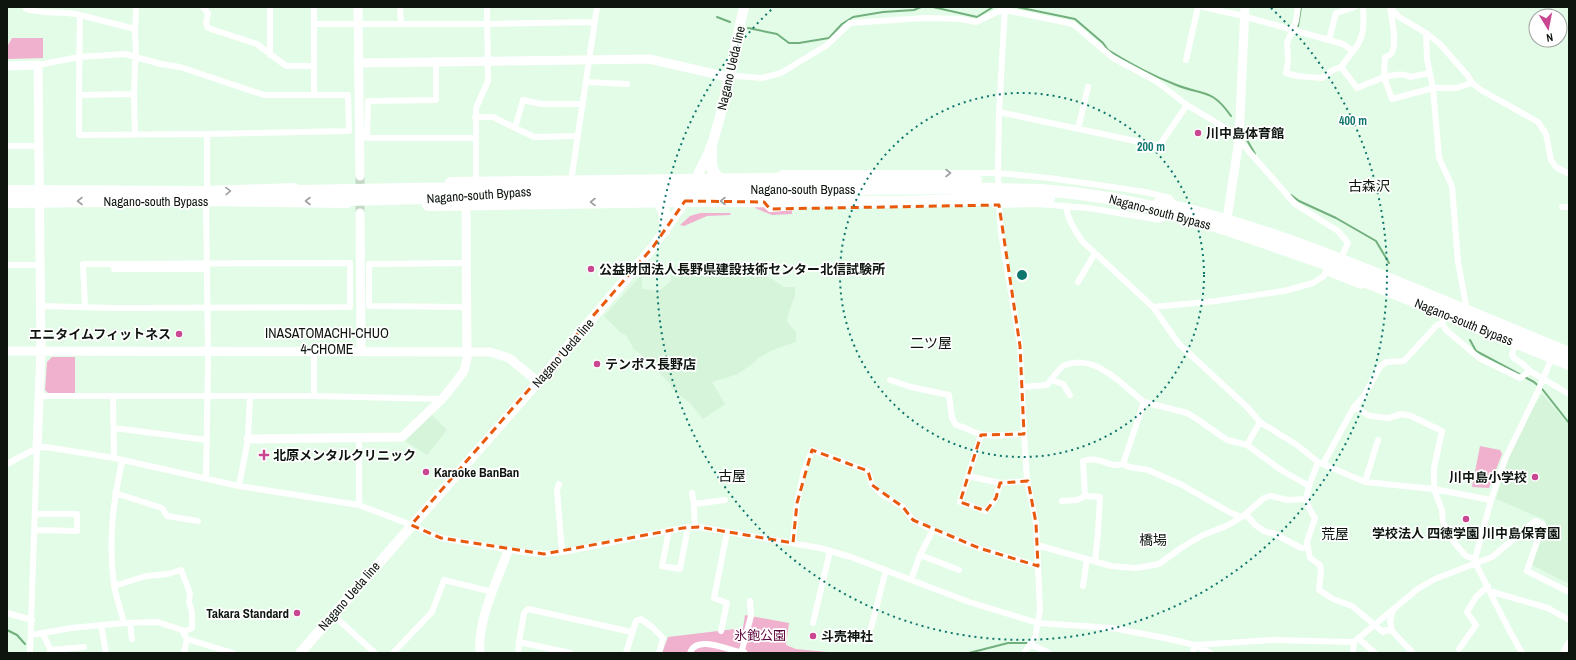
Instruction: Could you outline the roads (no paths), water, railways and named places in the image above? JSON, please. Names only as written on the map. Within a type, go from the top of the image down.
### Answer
[{"type":"highway","points":[[711,148],[712,169],[715,175],[721,180]]},
{"type":"highway","points":[[294,189],[297,187],[365,184],[870,178],[988,181],[1035,184],[1040,187]]},
{"type":"highway","points":[[752,202],[746,197],[745,185],[747,182],[757,179]]},
{"type":"highway","name":"Nagano-south Bypass","points":[[7,191],[39,196],[207,196],[347,202],[350,200],[426,193],[955,185],[1040,187],[1071,197]]},
{"type":"highway","name":"Nagano-south Bypass","points":[[207,196],[294,189],[298,191],[426,193],[916,188],[1004,189],[1071,197],[1127,201],[1279,237],[1342,257],[1569,353]]},
{"type":"highway","name":"Nagano-south Bypass","points":[[7,202],[39,196]]},
{"type":"highway","points":[[347,202],[350,204],[466,205],[685,201],[790,203],[942,201],[1071,197]]},
{"type":"highway","points":[[656,202],[664,212],[666,220],[665,230]]},
{"type":"highway","name":"Nagano-south Bypass","points":[[1226,225],[1291,251],[1327,268],[1364,281],[1569,364]]},
{"type":"main road","name":"Nagano Ueda line","points":[[300,653],[538,382],[654,247],[685,201],[711,148],[720,117],[744,7]]},
{"type":"street","points":[[135,135],[134,63],[136,57],[136,7]]},
{"type":"street","points":[[203,7],[208,13],[206,23],[208,28],[257,44],[286,66],[314,66]]},
{"type":"street","points":[[270,7],[270,55]]},
{"type":"street","points":[[314,7],[314,95]]},
{"type":"street","points":[[358,7],[357,24],[360,176]]},
{"type":"street","points":[[400,7],[401,24]]},
{"type":"street","points":[[476,183],[476,108],[488,81],[487,7]]},
{"type":"street","points":[[571,181],[597,7]]},
{"type":"street","points":[[1186,60],[1198,7]]},
{"type":"street","points":[[1203,7],[1245,12],[1293,30],[1343,44],[1353,51]]},
{"type":"street","points":[[1298,7],[1296,21],[1287,43],[1288,61],[1286,74],[1322,78],[1333,70],[1341,67],[1359,44],[1364,26],[1363,7]]},
{"type":"street","points":[[1329,40],[1336,13],[1355,7]]},
{"type":"street","points":[[358,62],[589,61],[650,59],[728,77],[738,76],[762,78],[781,72],[827,46],[850,23],[925,18],[961,19],[976,22],[1005,8],[1072,24],[1113,58],[1156,82],[1187,105],[1232,132],[1295,204],[1338,231],[1348,243],[1342,257],[1466,305],[1558,344],[1569,347]]},
{"type":"street","points":[[1005,8],[999,112],[999,205],[1001,233],[1020,346],[1024,434],[1028,481],[1036,523],[1040,610],[1035,638],[1024,653]]},
{"type":"street","points":[[1390,8],[1398,17],[1426,33],[1440,44],[1468,76],[1472,83],[1481,90],[1538,122],[1546,134],[1551,160],[1556,167],[1569,174]]},
{"type":"street","points":[[1390,8],[1394,30],[1394,46],[1391,54],[1385,58],[1384,77],[1392,99],[1433,88],[1456,88],[1472,83]]},
{"type":"street","points":[[26,9],[34,12],[72,13],[135,29]]},
{"type":"street","points":[[1226,225],[1239,140],[1245,12]]},
{"type":"street","points":[[7,66],[38,66],[79,57],[125,54],[161,64],[180,67],[264,95],[348,95],[350,131],[79,135],[78,95],[79,57],[80,15]]},
{"type":"street","points":[[314,24],[487,24],[594,22]]},
{"type":"street","points":[[1426,33],[1427,59],[1433,88],[1438,158],[1452,186],[1458,262],[1466,305]]},
{"type":"street","points":[[436,61],[436,100],[368,101],[368,138],[476,138]]},
{"type":"street","points":[[30,653],[41,351],[38,66]]},
{"type":"street","points":[[1341,67],[1357,88],[1384,77],[1406,74],[1410,77],[1430,73]]},
{"type":"street","points":[[586,82],[627,84]]},
{"type":"street","points":[[1078,129],[1088,87]]},
{"type":"street","points":[[78,95],[134,94]]},
{"type":"street","points":[[514,128],[523,100],[541,104],[583,104]]},
{"type":"street","points":[[999,112],[1159,146],[1187,105]]},
{"type":"street","points":[[475,117],[493,117],[534,137],[578,136]]},
{"type":"street","points":[[206,134],[208,307],[206,479]]},
{"type":"street","points":[[7,146],[34,146]]},
{"type":"street","points":[[770,179],[783,173],[998,173],[1049,178],[1146,192],[1170,198],[1170,211]]},
{"type":"street","points":[[764,202],[770,209],[790,207],[1038,204],[1071,197],[1068,216],[1074,230],[1082,241],[1153,307],[1179,344],[1248,408],[1260,422],[1298,445],[1321,463],[1365,482],[1434,489],[1491,500]]},
{"type":"street","points":[[248,439],[402,437],[442,399],[464,371],[468,353],[466,205]]},
{"type":"street","points":[[360,213],[361,351]]},
{"type":"street","points":[[1078,282],[1095,253]]},
{"type":"street","points":[[41,306],[350,307],[350,263],[114,269]]},
{"type":"street","points":[[466,263],[369,264],[369,306],[467,306]]},
{"type":"street","points":[[85,307],[83,264],[207,266]]},
{"type":"street","points":[[7,265],[41,265]]},
{"type":"street","points":[[1153,307],[1216,301],[1284,291],[1313,283],[1324,276],[1327,268],[1443,321],[1550,361],[1569,370]]},
{"type":"street","points":[[1443,321],[1446,330],[1479,358],[1520,378],[1527,374]]},
{"type":"street","points":[[1392,631],[1385,630],[1383,632],[1352,606],[1333,599],[1319,590],[1321,572],[1320,565],[1310,558],[1307,542],[1315,518],[1306,499],[1309,486],[1321,463],[1354,407],[1363,397],[1380,367],[1386,362],[1404,361],[1437,325],[1443,321]]},
{"type":"street","points":[[1476,562],[1491,500],[1506,457],[1538,392],[1558,344]]},
{"type":"street","points":[[1514,348],[1512,355],[1524,365],[1527,374],[1569,394]]},
{"type":"street","points":[[7,351],[490,352],[509,358],[538,382]]},
{"type":"street","points":[[314,352],[314,396]]},
{"type":"street","points":[[1023,387],[1047,385],[1064,365],[1085,361],[1115,376],[1144,402],[1187,413],[1227,440],[1247,446],[1281,470],[1309,486]]},
{"type":"street","points":[[890,380],[911,387],[949,395],[952,418],[956,425],[966,427],[981,434],[1024,434]]},
{"type":"street","points":[[1051,380],[1063,384],[1070,394]]},
{"type":"street","points":[[40,396],[314,396],[442,399]]},
{"type":"street","points":[[113,396],[114,458]]},
{"type":"street","points":[[239,486],[248,439],[250,396]]},
{"type":"street","points":[[1123,464],[1144,402]]},
{"type":"street","points":[[1354,407],[1370,416],[1388,418],[1402,414],[1411,416],[1442,431],[1434,468],[1434,489],[1442,510],[1443,522],[1452,540],[1466,556],[1476,562],[1522,653]]},
{"type":"street","points":[[1247,446],[1260,422]]},
{"type":"street","points":[[114,428],[207,440]]},
{"type":"street","points":[[981,434],[960,502],[986,511],[996,498],[1000,483]]},
{"type":"street","points":[[359,505],[360,438]]},
{"type":"street","points":[[1365,482],[1378,440]]},
{"type":"street","points":[[7,464],[37,448],[46,447],[114,458],[239,486],[359,505],[441,538],[508,550],[544,554],[562,552],[688,527],[727,532],[793,543],[851,557],[969,602],[1038,623],[1112,628],[1165,638],[1195,646],[1210,653]]},
{"type":"street","points":[[793,543],[797,503],[804,471],[812,450],[868,471],[872,485],[880,493],[903,507],[913,520],[933,530],[979,548],[1038,566]]},
{"type":"street","points":[[1085,496],[1083,461],[1092,458],[1118,466],[1123,464],[1129,467],[1148,470],[1180,484],[1231,513],[1244,516],[1254,525],[1301,548],[1308,548]]},
{"type":"street","points":[[122,461],[115,493],[111,530],[114,586],[132,639]]},
{"type":"street","points":[[968,476],[1000,483],[1028,481]]},
{"type":"street","points":[[559,484],[557,490],[562,552]]},
{"type":"street","points":[[115,493],[162,508],[168,516],[198,521]]},
{"type":"street","points":[[692,493],[695,527]]},
{"type":"street","points":[[1062,501],[1077,500],[1085,496],[1100,497],[1095,561]]},
{"type":"street","points":[[1037,545],[1111,566],[1136,568],[1159,564],[1181,548],[1203,535],[1226,526],[1244,516],[1255,505],[1270,496],[1288,500],[1306,499]]},
{"type":"street","points":[[694,504],[725,500]]},
{"type":"street","points":[[35,514],[77,514],[77,531],[35,530]]},
{"type":"street","points":[[1353,653],[1356,640],[1392,609],[1424,585],[1476,562],[1492,557],[1535,521],[1542,524],[1527,571],[1569,592]]},
{"type":"street","points":[[669,530],[662,566],[680,569],[688,527]]},
{"type":"street","points":[[911,580],[920,555],[933,530]]},
{"type":"street","points":[[721,631],[727,603],[714,598],[727,532]]},
{"type":"street","points":[[480,653],[479,640],[483,619],[508,550]]},
{"type":"street","points":[[813,623],[830,551]]},
{"type":"street","points":[[920,555],[959,570]]},
{"type":"street","points":[[1083,586],[1087,559]]},
{"type":"street","points":[[114,586],[146,576],[168,574],[181,570],[190,593],[189,602],[192,612],[192,628],[183,632]]},
{"type":"street","points":[[871,628],[886,570]]},
{"type":"street","points":[[393,653],[432,612],[444,580],[493,592]]},
{"type":"street","points":[[1488,588],[1548,608],[1569,620]]},
{"type":"street","points":[[1459,649],[1476,625],[1467,612],[1476,597],[1488,588]]},
{"type":"street","points":[[690,653],[692,649],[698,645],[706,644],[741,652],[751,616],[750,601]]},
{"type":"street","points":[[1392,609],[1390,622],[1392,631],[1413,653]]},
{"type":"street","points":[[518,653],[524,613],[528,610],[632,632]]},
{"type":"street","points":[[7,613],[32,620]]},
{"type":"street","points":[[333,615],[375,653]]},
{"type":"street","points":[[626,653],[636,621],[641,619],[663,638],[659,653]]},
{"type":"street","points":[[31,635],[71,628],[157,622],[182,630],[187,639],[184,653]]},
{"type":"street","points":[[101,625],[106,653]]},
{"type":"street","points":[[43,634],[51,651],[84,647]]},
{"type":"street","points":[[187,639],[233,653]]},
{"type":"street","points":[[1195,646],[1272,640],[1356,640],[1375,653]]},
{"type":"street","points":[[519,642],[570,653]]},
{"type":"street","points":[[1563,653],[1569,642]]},
{"type":"street","points":[[1030,644],[1036,650],[1049,653]]},
{"type":"street","points":[[1193,653],[1195,646]]},
{"type":"waterway","points":[[748,28],[777,34],[789,43],[799,43],[829,38],[842,24],[853,17],[883,12],[914,10],[921,7]]},
{"type":"waterway","points":[[933,7],[977,17],[993,7]]},
{"type":"waterway","points":[[1017,7],[1075,19],[1103,43],[1108,50],[1157,77],[1184,88],[1212,96],[1218,100],[1231,116]]},
{"type":"waterway","points":[[1298,26],[1301,7]]},
{"type":"waterway","points":[[717,17],[730,22]]},
{"type":"waterway","points":[[1247,140],[1255,154]]},
{"type":"waterway","points":[[1291,195],[1299,201],[1336,218],[1376,241],[1389,263]]},
{"type":"waterway","points":[[1470,340],[1476,351],[1534,382],[1543,390],[1569,423]]},
{"type":"waterway","points":[[7,630],[17,635],[25,644]]},
{"type":"waterway","points":[[969,653],[1008,643],[1027,643]]},
{"type":"tunnel","points":[[360,176],[360,213]]},
{"type":"place","name":"川中島体育館","points":[[1198,133]]},
{"type":"place","name":"公益財団法人長野県建設技術センター北信試験所","points":[[591,269]]},
{"type":"place","name":"エニタイムフィットネス","points":[[179,334]]},
{"type":"place","name":"テンポス長野店","points":[[597,364]]},
{"type":"place","name":"北原メンタルクリニック","points":[[264,455]]},
{"type":"place","name":"Karaoke BanBan","points":[[426,472]]},
{"type":"place","name":"川中島小学校","points":[[1535,477]]},
{"type":"place","name":"学校法人 四徳学園 川中島保育園","points":[[1466,519]]},
{"type":"place","name":"Takara Standard","points":[[297,613]]},
{"type":"place","name":"斗売神社","points":[[813,636]]},
{"type":"district","name":"古森沢","points":[[1369,186]]},
{"type":"district","name":"INASATOMACHI-CHUO 4-CHOME","points":[[327,342]]},
{"type":"district","name":"二ツ屋","points":[[931,343]]},
{"type":"district","name":"古屋","points":[[732,476]]},
{"type":"district","name":"荒屋","points":[[1335,534]]},
{"type":"district","name":"橋場","points":[[1153,540]]},
{"type":"park label","name":"氷鉋公園","points":[[760,635]]}]
